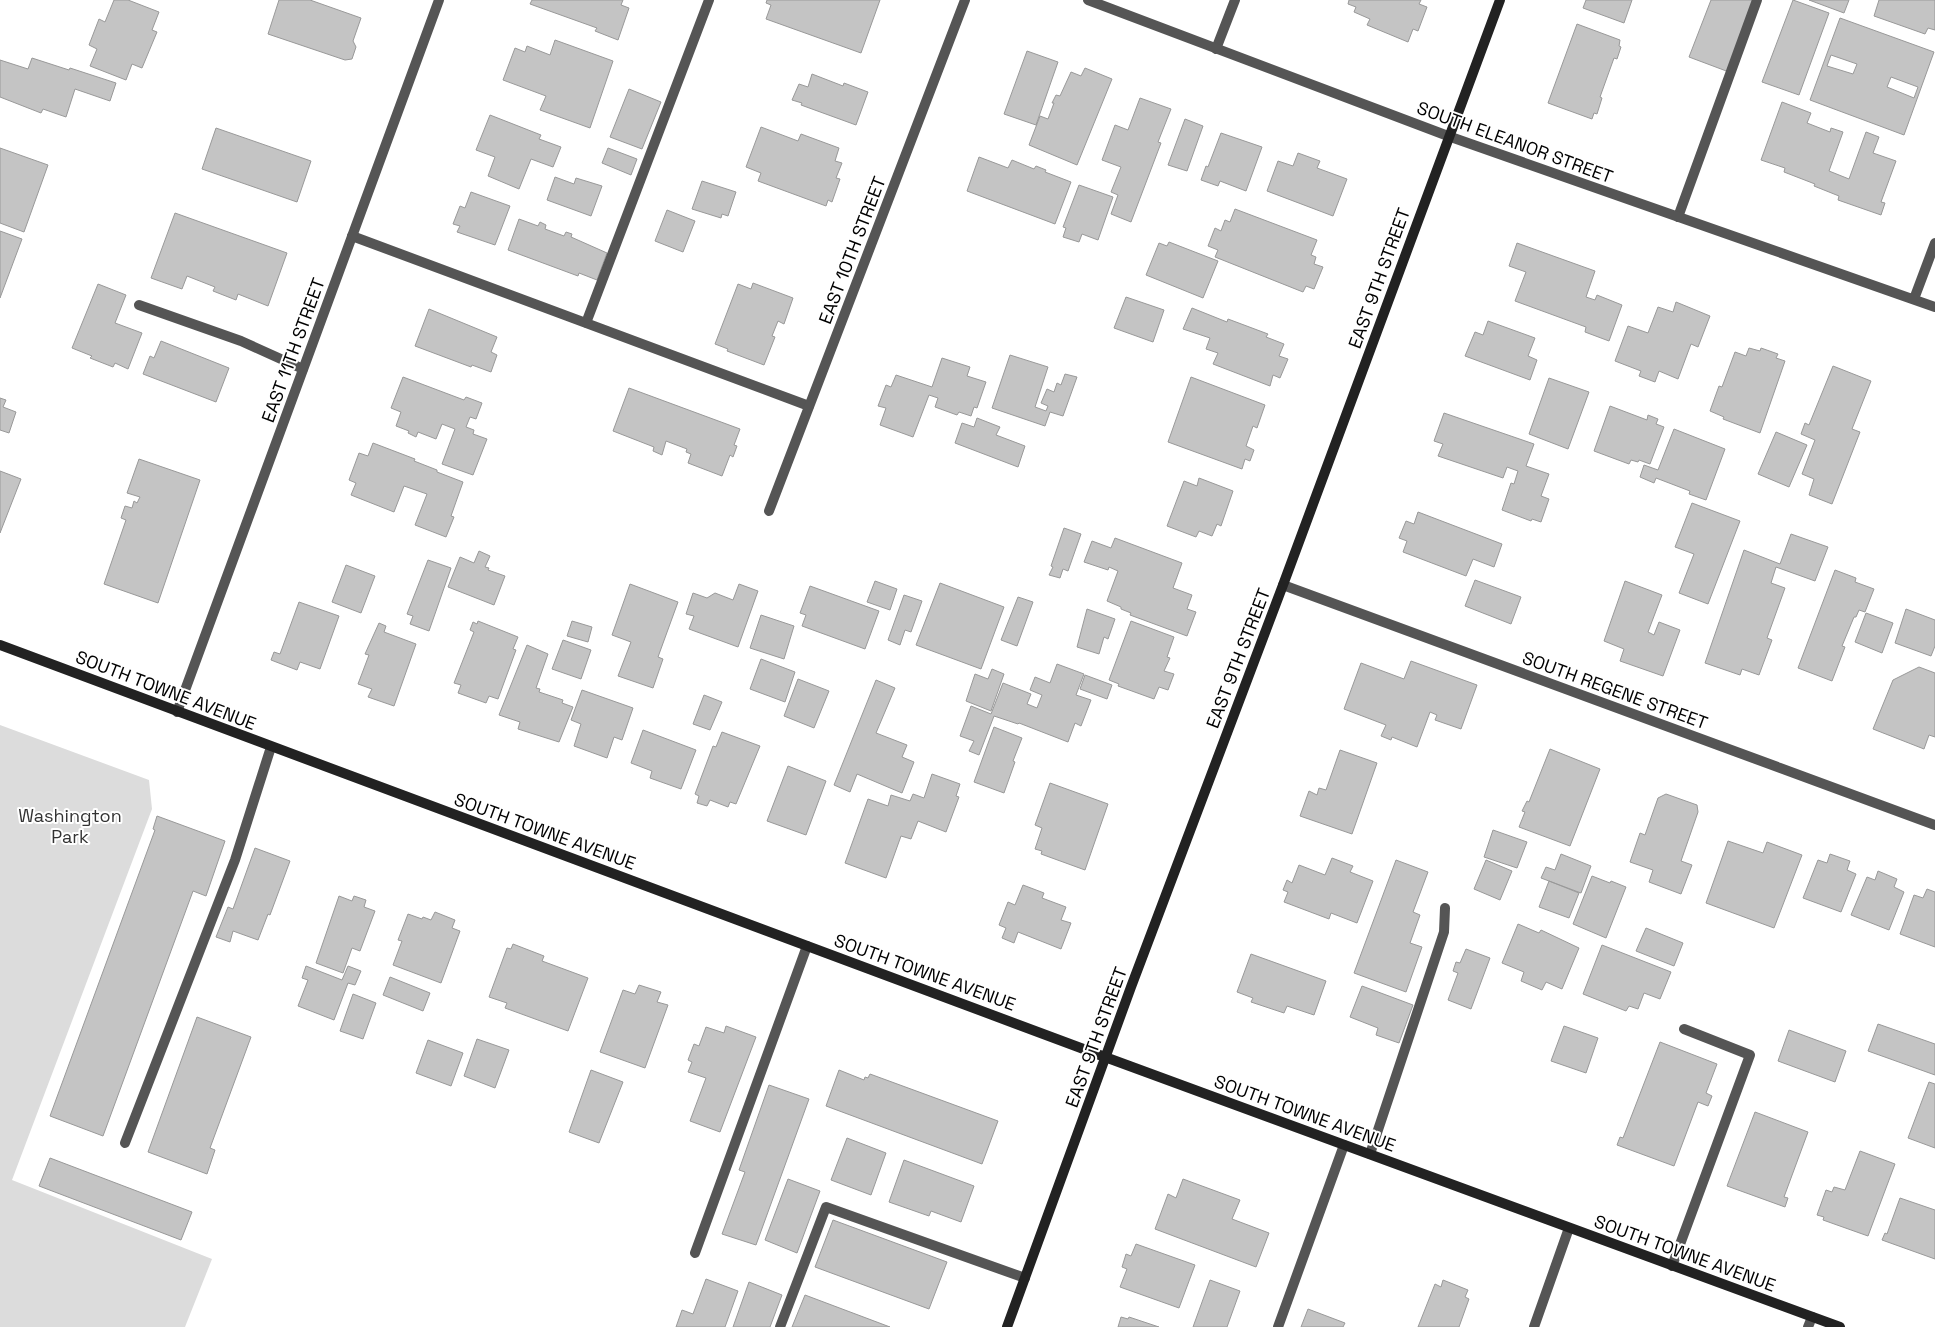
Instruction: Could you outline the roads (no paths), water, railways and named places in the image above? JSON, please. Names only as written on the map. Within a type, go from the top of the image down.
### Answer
[{"type":"street","name":"EAST 11TH STREET","points":[[177,712],[439,0]]},
{"type":"street","points":[[586,323],[709,0]]},
{"type":"street","name":"EAST 10TH STREET","points":[[769,511],[965,0]]},
{"type":"street","name":"SOUTH ELEANOR STREET","points":[[1088,0],[1448,136],[1935,307]]},
{"type":"street","points":[[1216,48],[1235,0]]},
{"type":"street","name":"EAST 9TH STREET","points":[[1007,1327],[1105,1057],[1283,585],[1500,0]]},
{"type":"street","points":[[1678,217],[1757,0]]},
{"type":"street","points":[[352,236],[809,406]]},
{"type":"street","points":[[1914,299],[1935,244]]},
{"type":"street","points":[[139,305],[241,341],[303,368]]},
{"type":"street","name":"SOUTH REGENE STREET","points":[[1283,585],[1935,825]]},
{"type":"street","name":"SOUTH TOWNE AVENUE","points":[[0,645],[1672,1266],[1810,1322],[1840,1327]]},
{"type":"street","points":[[125,1144],[235,860],[272,747]]},
{"type":"street","points":[[1370,1154],[1444,932],[1445,908]]},
{"type":"street","points":[[695,1253],[807,946]]},
{"type":"street","points":[[1672,1266],[1750,1055],[1684,1029]]},
{"type":"street","points":[[1278,1327],[1344,1145]]},
{"type":"street","points":[[780,1327],[826,1207],[1025,1278]]},
{"type":"street","points":[[1534,1327],[1569,1228]]},
{"type":"park label","name":"Washington Park","points":[[70,825]]}]
